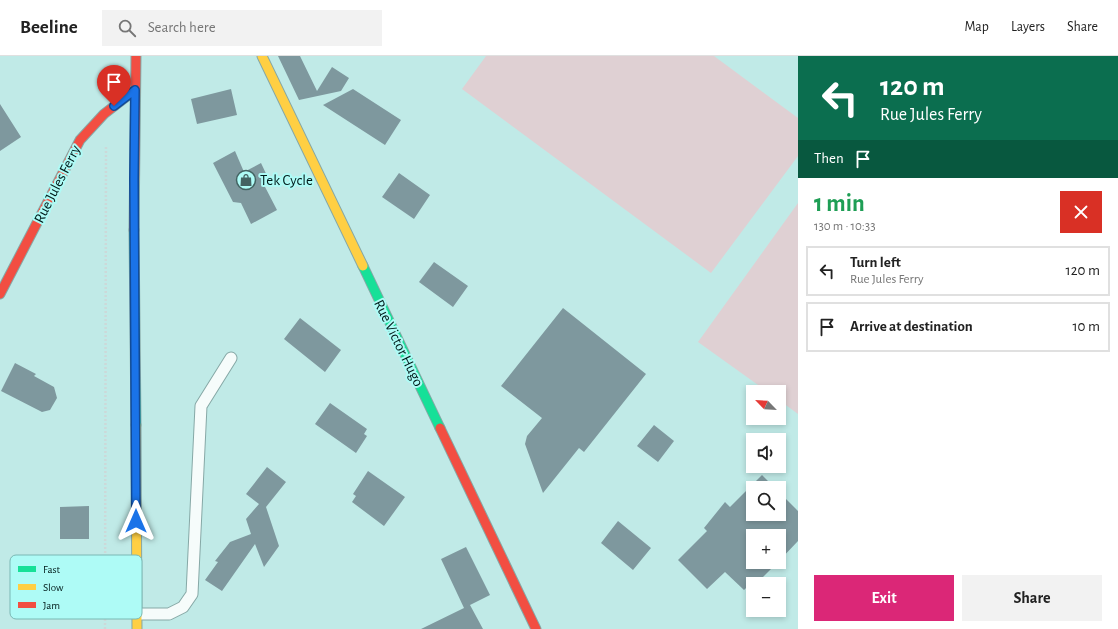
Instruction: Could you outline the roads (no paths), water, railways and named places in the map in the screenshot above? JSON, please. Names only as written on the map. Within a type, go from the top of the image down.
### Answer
[{"type":"street","points":[[136,56],[134,179],[137,555]]},
{"type":"street","name":"Rue Victor Hugo","points":[[262,56],[536,629]]},
{"type":"street","name":"Rue Jules Ferry","points":[[0,294],[80,140],[104,114],[135,90]]},
{"type":"lane","points":[[142,614],[169,614],[183,607],[192,594],[201,406],[231,358]]},
{"type":"place","name":"Tek Cycle","points":[[246,180]]}]
